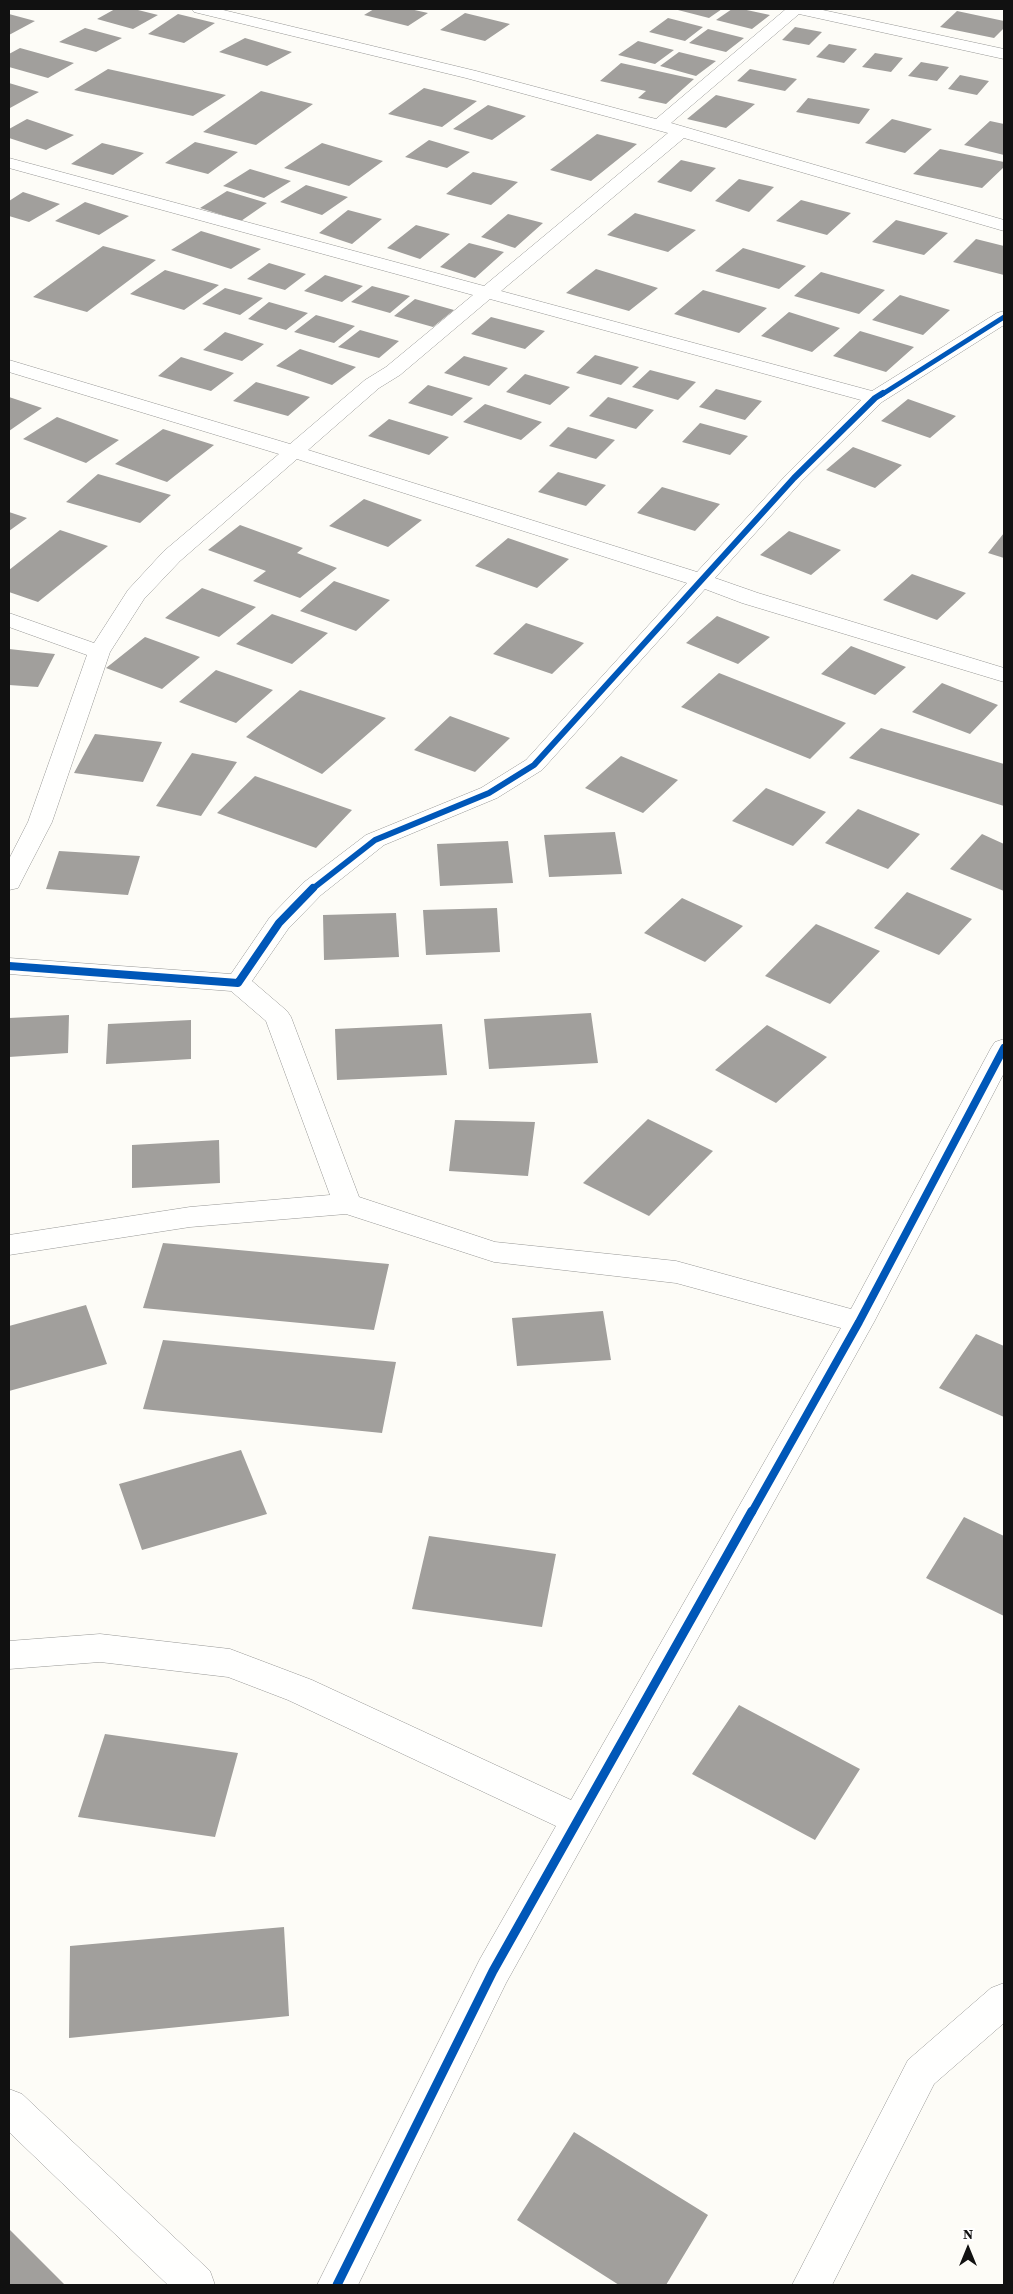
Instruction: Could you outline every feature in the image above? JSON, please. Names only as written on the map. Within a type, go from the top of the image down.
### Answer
[{"type":"street","points":[[200,9],[271,18],[659,126],[1004,226]]},
{"type":"street","points":[[659,126],[796,9],[1004,54]]},
{"type":"street","points":[[9,882],[40,822],[100,652],[136,595],[172,556],[372,384],[393,371],[680,132]]},
{"type":"street","points":[[9,162],[875,398]]},
{"type":"street","points":[[238,983],[279,923],[292,909],[312,889],[375,840],[489,793],[534,765],[794,478],[875,398],[1004,317]]},
{"type":"street","points":[[9,366],[295,452],[701,580],[750,598],[1004,675]]},
{"type":"street","points":[[9,620],[100,652]]},
{"type":"street","points":[[9,966],[238,983],[278,1017],[347,1204]]},
{"type":"street","points":[[337,2285],[493,1971],[858,1322],[1004,1048]]},
{"type":"street","points":[[9,1245],[190,1217],[347,1204],[494,1252],[676,1272],[858,1322]]},
{"type":"street","points":[[9,1655],[100,1648],[230,1663],[300,1690],[579,1820]]},
{"type":"street","points":[[811,2285],[921,2072],[1004,2000]]},
{"type":"street","points":[[9,2107],[196,2285]]},
{"type":"building","points":[[115,9],[134,9],[158,15],[133,29],[97,19]]},
{"type":"building","points":[[374,9],[410,9],[428,13],[408,26],[364,15]]},
{"type":"building","points":[[674,9],[722,9],[709,18]]},
{"type":"building","points":[[732,9],[742,9],[770,15],[752,29],[716,20]]},
{"type":"building","points":[[957,11],[1004,21],[1004,28],[994,38],[940,27]]},
{"type":"building","points":[[465,13],[510,24],[485,41],[440,30]]},
{"type":"building","points":[[9,14],[35,21],[9,35]]},
{"type":"building","points":[[178,14],[215,23],[184,43],[148,34]]},
{"type":"building","points":[[668,18],[703,27],[685,41],[649,32]]},
{"type":"building","points":[[795,27],[822,32],[809,45],[782,40]]},
{"type":"building","points":[[85,28],[122,38],[96,52],[59,42]]},
{"type":"building","points":[[708,29],[744,38],[726,52],[689,43]]},
{"type":"building","points":[[245,38],[292,52],[267,66],[219,52]]},
{"type":"building","points":[[638,41],[674,50],[655,64],[618,55]]},
{"type":"building","points":[[829,44],[857,49],[844,63],[816,57]]},
{"type":"building","points":[[20,48],[74,63],[48,78],[9,67],[9,54]]},
{"type":"building","points":[[679,52],[716,61],[696,76],[660,66]]},
{"type":"building","points":[[875,53],[903,58],[891,72],[862,67]]},
{"type":"building","points":[[921,62],[949,67],[937,81],[908,76]]},
{"type":"building","points":[[621,63],[694,79],[666,104],[638,98],[646,91],[600,81]]},
{"type":"building","points":[[108,69],[226,95],[193,116],[74,90]]},
{"type":"building","points":[[750,69],[797,79],[785,91],[737,81]]},
{"type":"building","points":[[960,75],[989,81],[977,95],[948,89]]},
{"type":"building","points":[[9,83],[39,92],[10,108]]},
{"type":"building","points":[[424,88],[477,101],[442,127],[388,114]]},
{"type":"building","points":[[261,91],[313,104],[256,145],[203,132]]},
{"type":"building","points":[[716,95],[755,104],[726,128],[687,119]]},
{"type":"building","points":[[808,98],[870,109],[859,124],[796,112]]},
{"type":"building","points":[[488,105],[526,116],[492,140],[453,129]]},
{"type":"building","points":[[27,119],[74,135],[46,150],[9,138],[9,129]]},
{"type":"building","points":[[892,119],[932,129],[905,153],[865,143]]},
{"type":"building","points":[[990,121],[1004,124],[1004,155],[964,145]]},
{"type":"building","points":[[597,134],[637,144],[591,181],[550,170]]},
{"type":"building","points":[[429,140],[470,152],[447,168],[405,157]]},
{"type":"building","points":[[195,142],[238,152],[208,174],[165,163]]},
{"type":"building","points":[[102,143],[144,153],[113,175],[71,164]]},
{"type":"building","points":[[322,143],[383,161],[349,186],[284,168]]},
{"type":"building","points":[[940,149],[1004,162],[1004,167],[982,188],[913,174]]},
{"type":"building","points":[[681,160],[716,168],[691,192],[657,182]]},
{"type":"building","points":[[250,169],[291,181],[264,198],[223,186]]},
{"type":"building","points":[[473,172],[518,182],[491,205],[446,194]]},
{"type":"building","points":[[739,179],[774,187],[749,212],[715,201]]},
{"type":"building","points":[[306,185],[348,197],[322,215],[280,202]]},
{"type":"building","points":[[227,191],[267,203],[241,221],[200,208]]},
{"type":"building","points":[[23,192],[60,204],[29,222],[9,216],[9,201]]},
{"type":"building","points":[[801,200],[851,213],[827,235],[776,221]]},
{"type":"building","points":[[85,202],[129,216],[99,235],[55,221]]},
{"type":"building","points":[[348,210],[382,219],[352,244],[319,233]]},
{"type":"building","points":[[635,213],[696,230],[668,252],[607,235]]},
{"type":"building","points":[[508,214],[543,223],[515,248],[481,237]]},
{"type":"building","points":[[896,220],[948,233],[924,255],[872,242]]},
{"type":"building","points":[[416,225],[450,234],[420,259],[387,248]]},
{"type":"building","points":[[201,231],[261,249],[231,269],[171,250]]},
{"type":"building","points":[[976,239],[1004,246],[1004,275],[953,262]]},
{"type":"building","points":[[469,243],[504,252],[475,278],[440,267]]},
{"type":"building","points":[[103,246],[156,260],[87,312],[33,297]]},
{"type":"building","points":[[743,248],[806,266],[779,289],[715,271]]},
{"type":"building","points":[[269,263],[306,274],[285,290],[247,279]]},
{"type":"building","points":[[596,269],[658,288],[629,311],[566,293]]},
{"type":"building","points":[[165,270],[219,285],[184,310],[130,294]]},
{"type":"building","points":[[821,272],[885,290],[859,314],[794,296]]},
{"type":"building","points":[[325,275],[363,286],[342,302],[304,291]]},
{"type":"building","points":[[372,286],[410,296],[390,313],[351,302]]},
{"type":"building","points":[[225,288],[263,298],[240,315],[202,304]]},
{"type":"building","points":[[703,290],[767,308],[739,333],[674,314]]},
{"type":"building","points":[[900,295],[950,310],[923,335],[872,320]]},
{"type":"building","points":[[415,299],[454,310],[433,327],[394,316]]},
{"type":"building","points":[[269,302],[308,313],[286,330],[248,319]]},
{"type":"building","points":[[789,312],[840,328],[812,352],[761,336]]},
{"type":"building","points":[[316,315],[355,326],[334,343],[294,332]]},
{"type":"building","points":[[491,317],[545,331],[525,349],[471,334]]},
{"type":"building","points":[[360,330],[399,341],[379,358],[338,347]]},
{"type":"building","points":[[860,331],[914,347],[886,372],[833,356]]},
{"type":"building","points":[[225,332],[264,344],[242,361],[203,350]]},
{"type":"building","points":[[300,349],[356,367],[332,385],[276,366]]},
{"type":"building","points":[[595,355],[639,367],[621,385],[576,373]]},
{"type":"building","points":[[464,356],[508,368],[489,386],[444,373]]},
{"type":"building","points":[[181,357],[234,373],[211,391],[158,376]]},
{"type":"building","points":[[650,370],[696,382],[678,400],[632,387]]},
{"type":"building","points":[[525,374],[570,387],[550,405],[506,392]]},
{"type":"building","points":[[256,382],[310,397],[288,416],[233,401]]},
{"type":"building","points":[[428,385],[473,398],[452,416],[408,403]]},
{"type":"building","points":[[716,389],[762,401],[745,420],[699,407]]},
{"type":"building","points":[[9,397],[42,408],[9,431]]},
{"type":"building","points":[[608,397],[654,410],[636,429],[589,416]]},
{"type":"building","points":[[908,399],[956,416],[930,438],[881,421]]},
{"type":"building","points":[[485,404],[542,422],[521,440],[463,422]]},
{"type":"building","points":[[57,417],[119,440],[86,463],[23,439]]},
{"type":"building","points":[[389,419],[449,437],[429,455],[368,436]]},
{"type":"building","points":[[700,423],[748,436],[730,455],[682,442]]},
{"type":"building","points":[[568,427],[615,440],[596,459],[549,446]]},
{"type":"building","points":[[163,429],[214,445],[167,482],[115,464]]},
{"type":"building","points":[[853,447],[902,465],[875,488],[826,470]]},
{"type":"building","points":[[558,472],[606,485],[586,506],[538,492]]},
{"type":"building","points":[[98,474],[171,495],[140,523],[66,502]]},
{"type":"building","points":[[662,487],[720,504],[695,531],[637,513]]},
{"type":"building","points":[[364,499],[422,520],[388,547],[329,526]]},
{"type":"building","points":[[9,512],[27,518],[9,531]]},
{"type":"building","points":[[240,525],[303,548],[297,553],[337,568],[300,598],[253,581],[266,571],[208,550]]},
{"type":"building","points":[[60,530],[108,546],[38,602],[9,592],[9,570]]},
{"type":"building","points":[[789,531],[841,550],[811,575],[760,555]]},
{"type":"building","points":[[1004,533],[1004,558],[988,553]]},
{"type":"building","points":[[508,538],[569,559],[537,588],[475,566]]},
{"type":"building","points":[[912,574],[966,593],[937,620],[883,600]]},
{"type":"building","points":[[334,581],[390,600],[356,631],[300,611]]},
{"type":"building","points":[[202,588],[256,607],[219,637],[165,618]]},
{"type":"building","points":[[272,614],[328,633],[292,664],[236,644]]},
{"type":"building","points":[[717,616],[770,637],[738,664],[686,643]]},
{"type":"building","points":[[526,623],[584,643],[552,674],[493,654]]},
{"type":"building","points":[[145,637],[200,657],[162,689],[106,668]]},
{"type":"building","points":[[851,646],[906,667],[875,695],[821,674]]},
{"type":"building","points":[[9,649],[55,654],[38,687],[9,685]]},
{"type":"building","points":[[216,670],[273,690],[236,723],[179,702]]},
{"type":"building","points":[[719,673],[846,723],[810,759],[681,707]]},
{"type":"building","points":[[942,683],[998,705],[970,734],[912,712]]},
{"type":"building","points":[[300,690],[386,718],[322,774],[246,737]]},
{"type":"building","points":[[450,716],[510,738],[475,772],[414,750]]},
{"type":"building","points":[[881,728],[1004,764],[1004,806],[849,758]]},
{"type":"building","points":[[95,734],[162,742],[143,782],[74,773]]},
{"type":"building","points":[[192,753],[237,762],[201,816],[156,806]]},
{"type":"building","points":[[621,756],[678,780],[643,813],[585,788]]},
{"type":"building","points":[[255,776],[352,810],[316,848],[217,813]]},
{"type":"building","points":[[766,788],[826,812],[793,846],[732,821]]},
{"type":"building","points":[[858,809],[920,834],[888,869],[825,843]]},
{"type":"building","points":[[615,832],[622,874],[549,877],[544,835]]},
{"type":"building","points":[[982,834],[1004,844],[1004,891],[950,869]]},
{"type":"building","points":[[508,841],[513,883],[440,886],[437,844]]},
{"type":"building","points":[[59,851],[140,856],[128,895],[46,889]]},
{"type":"building","points":[[907,892],[972,919],[939,955],[874,928]]},
{"type":"building","points":[[682,898],[743,926],[705,962],[644,933]]},
{"type":"building","points":[[497,908],[500,952],[426,955],[423,910]]},
{"type":"building","points":[[396,913],[399,957],[324,960],[323,915]]},
{"type":"building","points":[[816,924],[880,951],[830,1004],[765,976]]},
{"type":"building","points":[[591,1013],[598,1063],[489,1069],[484,1019]]},
{"type":"building","points":[[69,1015],[68,1053],[9,1057],[9,1018]]},
{"type":"building","points":[[191,1020],[191,1059],[106,1064],[108,1024]]},
{"type":"building","points":[[442,1024],[447,1075],[337,1080],[335,1029]]},
{"type":"building","points":[[767,1025],[827,1057],[776,1103],[715,1070]]},
{"type":"building","points":[[648,1119],[713,1151],[649,1216],[583,1183]]},
{"type":"building","points":[[455,1120],[535,1122],[528,1176],[449,1171]]},
{"type":"building","points":[[219,1140],[220,1183],[132,1188],[132,1145]]},
{"type":"building","points":[[163,1243],[389,1264],[374,1330],[143,1308]]},
{"type":"building","points":[[86,1305],[107,1364],[9,1391],[9,1326]]},
{"type":"building","points":[[603,1311],[611,1360],[517,1366],[512,1318]]},
{"type":"building","points":[[976,1334],[1004,1346],[1004,1417],[939,1388]]},
{"type":"building","points":[[163,1340],[396,1362],[382,1433],[143,1409]]},
{"type":"building","points":[[241,1450],[267,1514],[142,1550],[119,1484]]},
{"type":"building","points":[[964,1517],[1004,1536],[1004,1616],[926,1578]]},
{"type":"building","points":[[429,1536],[556,1554],[542,1627],[412,1609]]},
{"type":"building","points":[[739,1705],[860,1769],[815,1840],[692,1774]]},
{"type":"building","points":[[105,1734],[238,1753],[215,1837],[78,1817]]},
{"type":"building","points":[[284,1927],[289,2016],[69,2038],[70,1946]]},
{"type":"building","points":[[574,2132],[708,2215],[666,2285],[619,2285],[517,2220]]},
{"type":"building","points":[[9,2229],[65,2285],[9,2285]]},
{"type":"cycle path","points":[[9,966],[238,983],[279,923],[312,889],[375,840],[489,793],[534,765],[794,478],[875,398],[1004,317]]},
{"type":"cycle path","points":[[337,2285],[493,1971],[859,1322],[1004,1048]]}]
